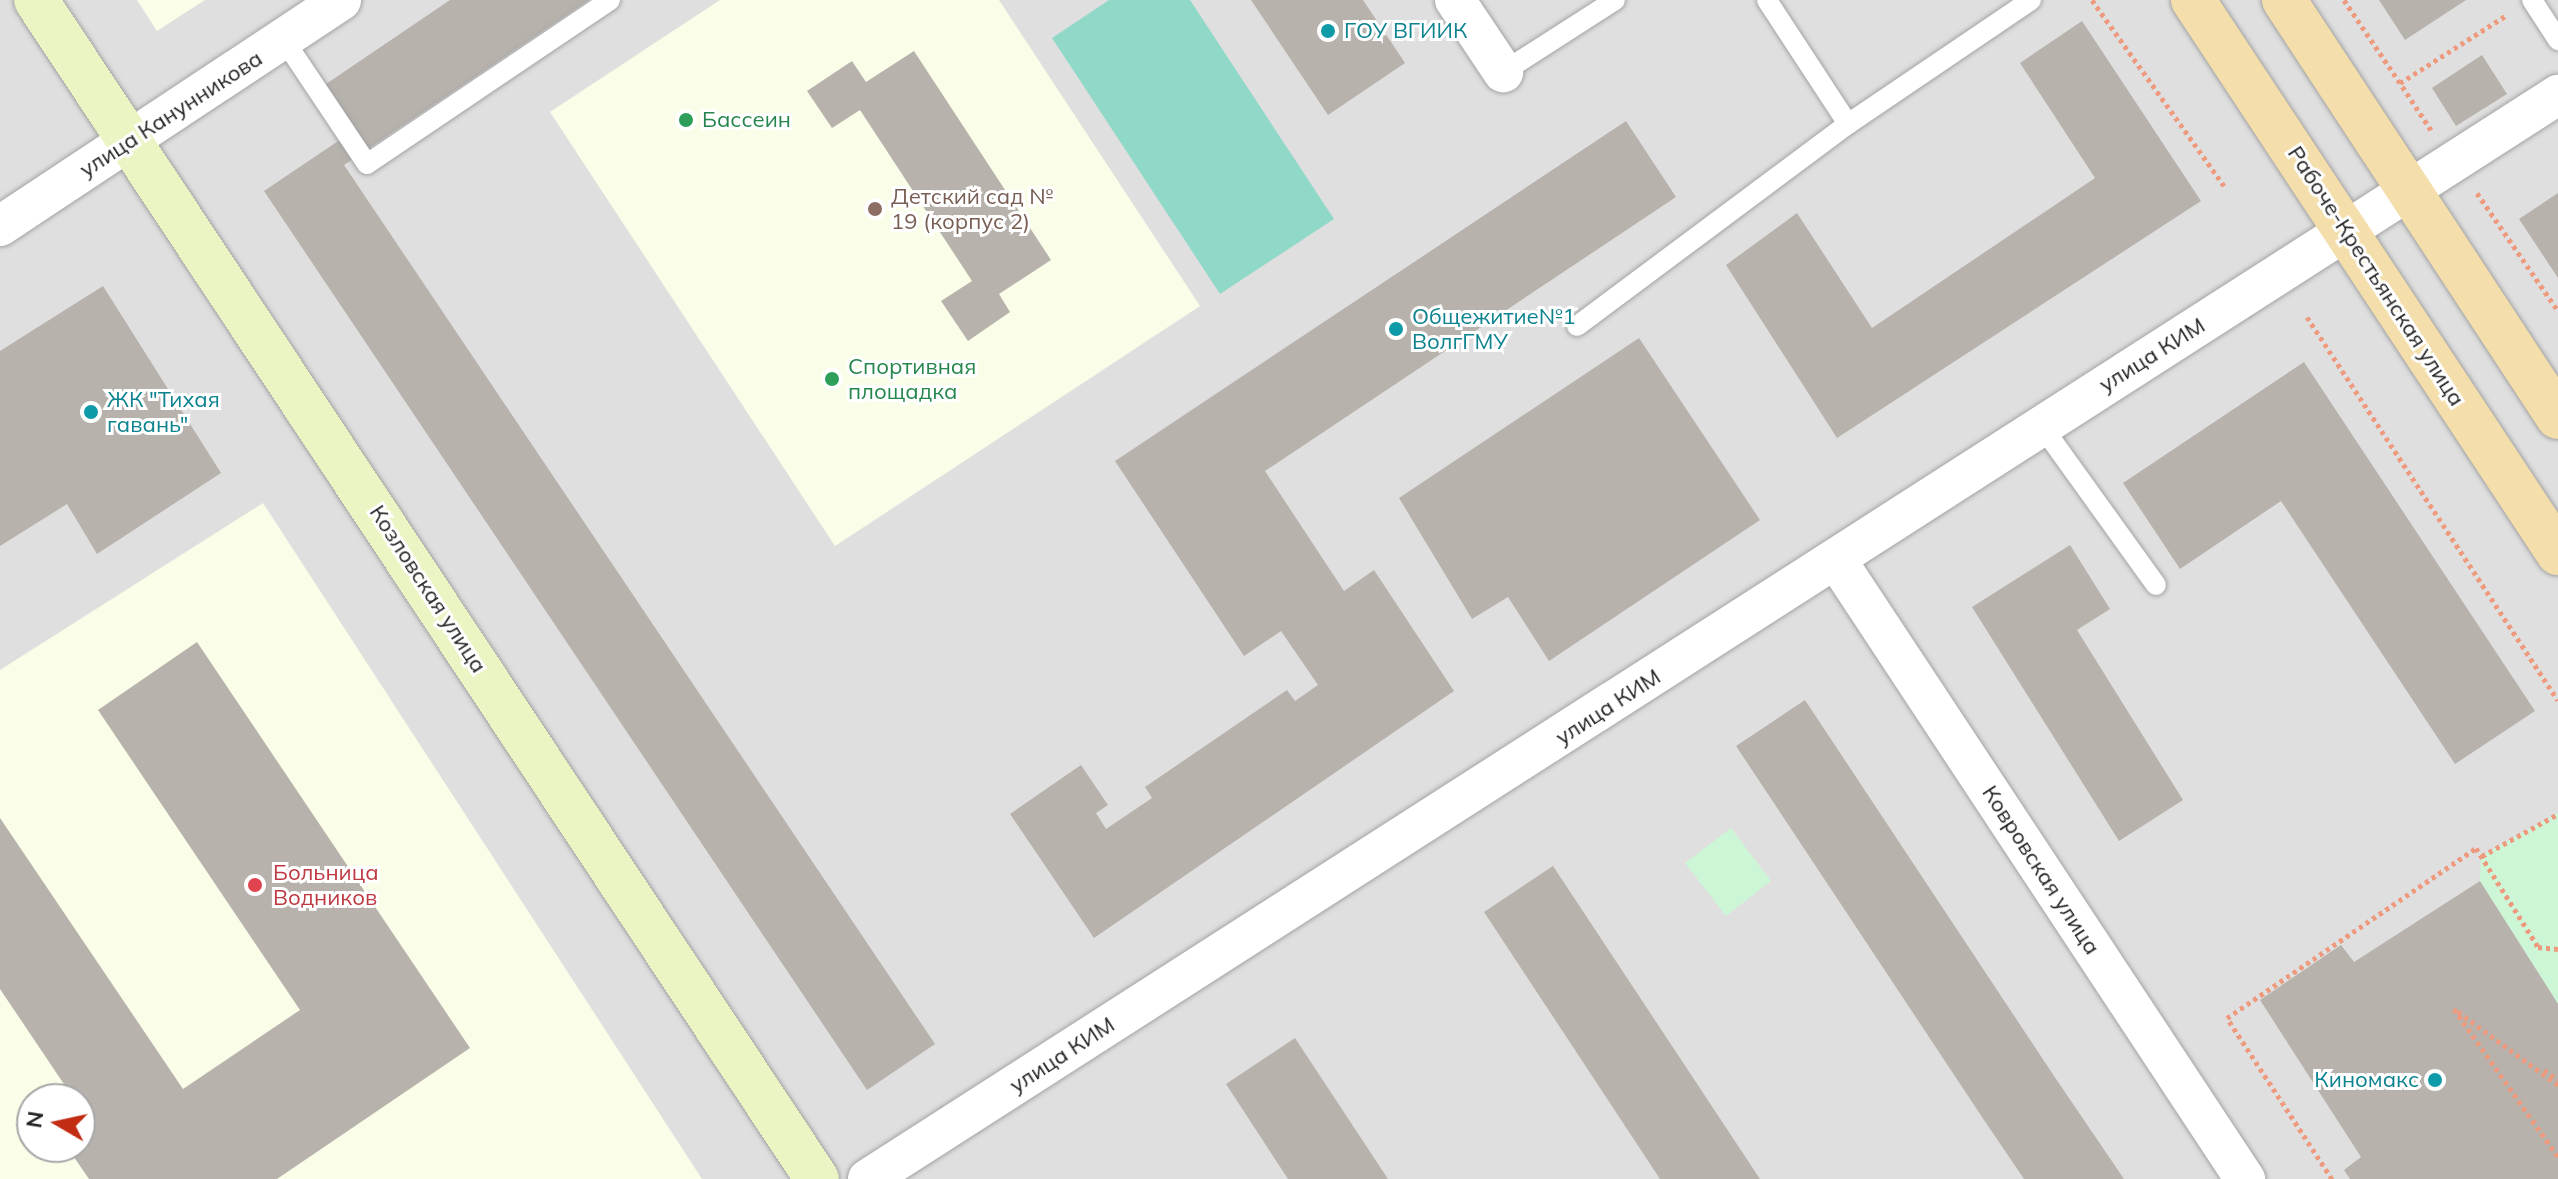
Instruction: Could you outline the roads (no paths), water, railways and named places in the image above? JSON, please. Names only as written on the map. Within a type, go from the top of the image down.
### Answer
[{"type":"main road","name":"Рабоче-Крестьянская улица","points":[[2193,0],[2558,553]]},
{"type":"main road","points":[[2284,0],[2558,417]]},
{"type":"street","name":"Козловская улица","points":[[36,0],[132,140],[817,1179]]},
{"type":"street","name":"улица Канунникова","points":[[0,226],[341,0]]},
{"type":"street","points":[[1455,0],[1503,72]]},
{"type":"street","points":[[2411,194],[2558,95]]},
{"type":"street","name":"улица КИМ","points":[[868,1179],[1837,561],[2041,425],[2411,194]]},
{"type":"street","name":"Ковровская улица","points":[[1837,561],[2245,1179]]},
{"type":"lane","points":[[284,40],[367,164],[610,0]]},
{"type":"lane","points":[[1503,72],[1615,0]]},
{"type":"lane","points":[[1767,0],[1848,124]]},
{"type":"lane","points":[[1577,326],[1848,124],[2031,0]]},
{"type":"lane","points":[[2524,4],[2558,40]]},
{"type":"lane","points":[[2041,425],[2156,585]]},
{"type":"place","name":"ГОУ ВГИИК","points":[[1328,31]]},
{"type":"place","name":"Бассеин","points":[[686,120]]},
{"type":"place","name":"Детский сад № 19 (корпус 2)","points":[[875,209]]},
{"type":"place","name":"Общежитие№1 ВолгГМУ","points":[[1396,329]]},
{"type":"place","name":"Спортивная площадка","points":[[832,379]]},
{"type":"place","name":"ЖК \"Тихая гавань\"","points":[[91,412]]},
{"type":"place","name":"Больница Водников","points":[[255,885]]},
{"type":"place","name":"Киномакс","points":[[2435,1080]]}]
